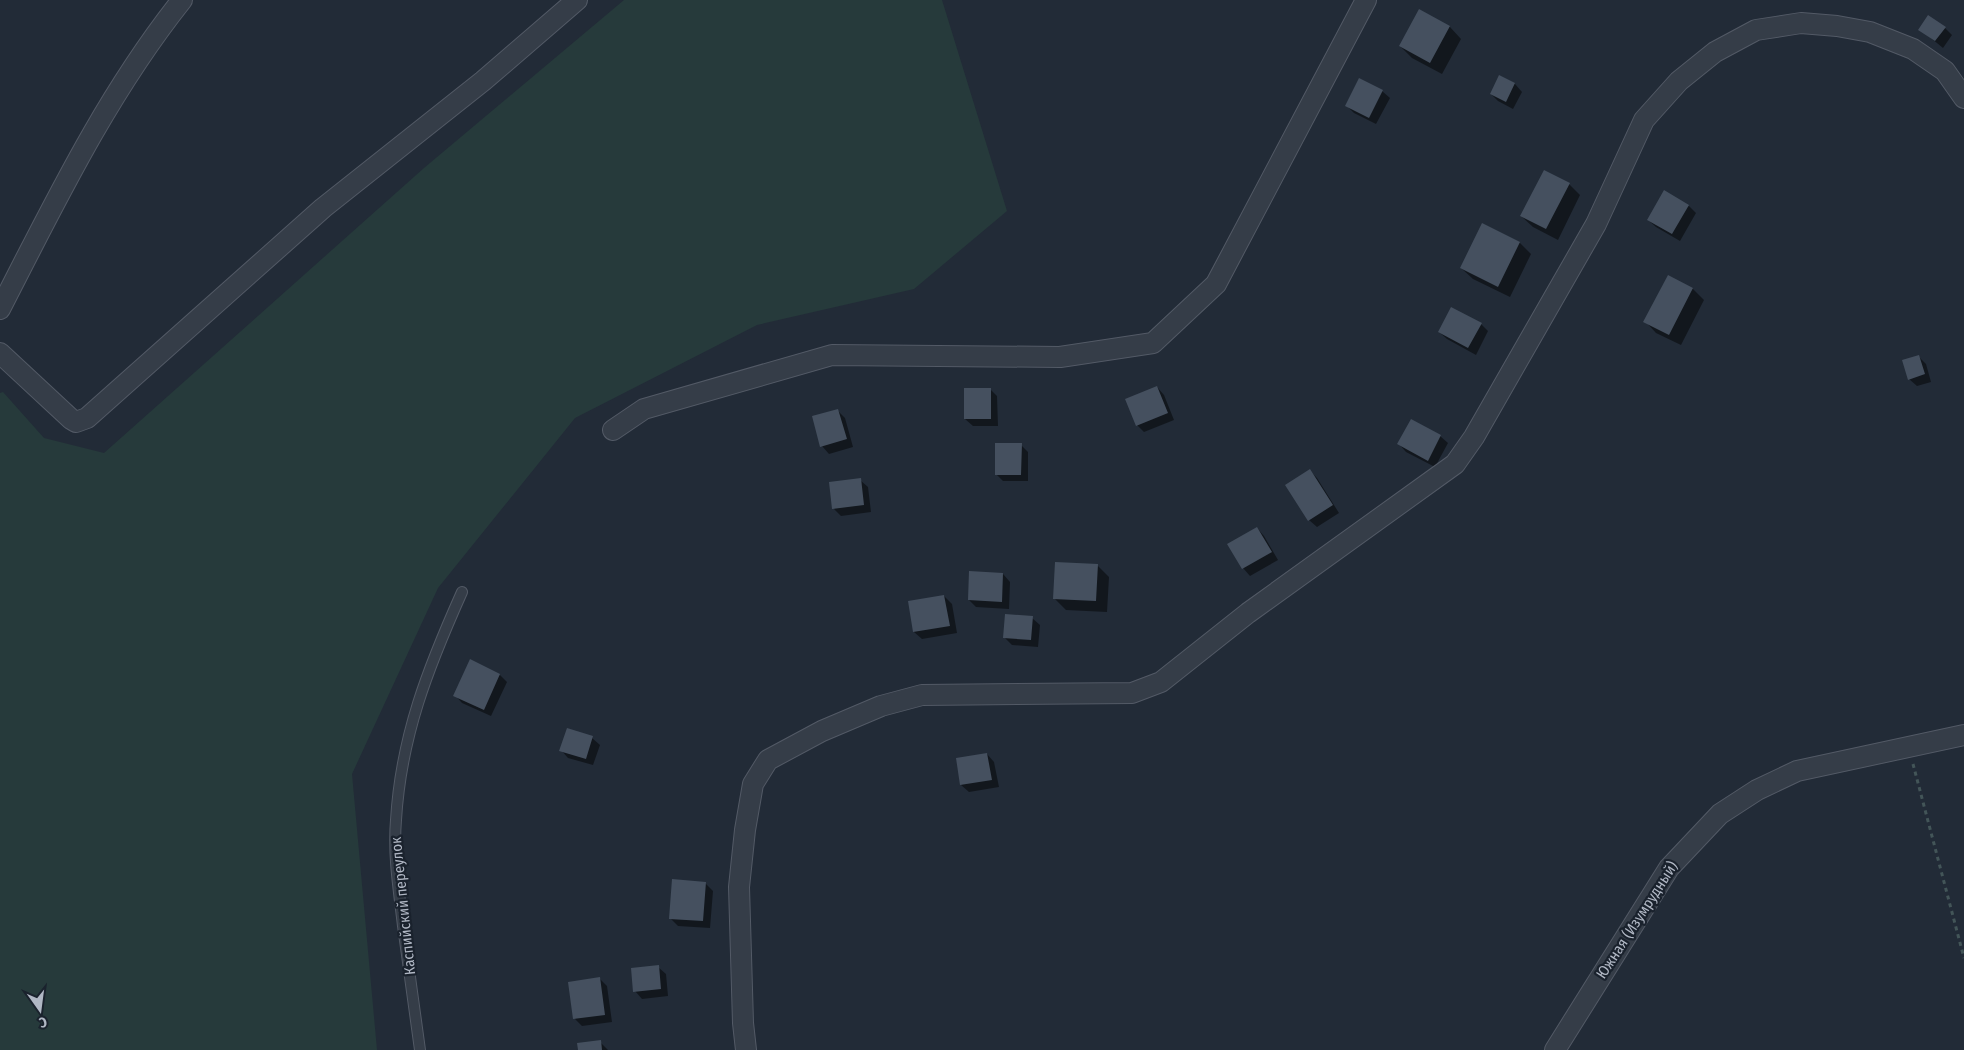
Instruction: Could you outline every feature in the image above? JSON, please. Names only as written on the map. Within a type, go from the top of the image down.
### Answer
[{"type":"street","points":[[0,309],[82,151],[157,32],[182,0]]},
{"type":"street","points":[[0,353],[71,419],[76,422],[87,418],[323,208],[483,81],[577,0]]},
{"type":"street","points":[[613,430],[644,408],[832,356],[1060,356],[1153,343],[1216,284],[1366,0]]},
{"type":"street","points":[[746,1050],[743,1023],[739,887],[745,830],[753,784],[768,760],[822,731],[881,706],[922,695],[1132,693],[1161,682],[1248,613],[1455,464],[1474,438],[1596,224],[1644,120],[1679,81],[1724,48],[1756,30],[1801,23],[1837,26],[1870,32],[1913,49],[1945,71],[1964,98]]},
{"type":"street","name":"Южная (Изумрудный)","points":[[1554,1050],[1669,868],[1720,814],[1757,790],[1797,771],[1964,735]]},
{"type":"lane","name":"Каспийский переулок","points":[[420,1050],[397,875],[396,812],[399,783],[409,729],[434,656],[462,592]]},
{"type":"path","points":[[1909,746],[1964,958]]},
{"type":"green space","points":[[624,0],[942,0],[1007,211],[914,289],[757,325],[575,418],[438,588],[352,774],[377,1050],[0,1050],[0,393],[3,392],[44,438],[104,453],[424,168]]},
{"type":"building","points":[[1419,9],[1450,26],[1430,63],[1399,46]]},
{"type":"building","points":[[1928,15],[1946,27],[1935,41],[1918,30]]},
{"type":"building","points":[[1499,75],[1515,83],[1506,102],[1490,94]]},
{"type":"building","points":[[1359,78],[1383,90],[1369,118],[1345,106]]},
{"type":"building","points":[[1544,170],[1570,183],[1546,229],[1520,216]]},
{"type":"building","points":[[1664,190],[1689,205],[1672,234],[1647,220]]},
{"type":"building","points":[[1482,223],[1520,242],[1498,287],[1460,268]]},
{"type":"building","points":[[1668,275],[1693,288],[1669,335],[1643,322]]},
{"type":"building","points":[[1451,307],[1482,323],[1468,348],[1438,332]]},
{"type":"building","points":[[1919,355],[1925,374],[1908,380],[1902,360]]},
{"type":"building","points":[[1157,386],[1168,413],[1136,426],[1125,399]]},
{"type":"building","points":[[964,388],[991,388],[991,419],[964,419]]},
{"type":"building","points":[[838,409],[847,439],[820,447],[812,416]]},
{"type":"building","points":[[1411,419],[1441,435],[1428,461],[1397,444]]},
{"type":"building","points":[[995,443],[1022,443],[1021,475],[995,475]]},
{"type":"building","points":[[1310,469],[1333,505],[1308,521],[1285,485]]},
{"type":"building","points":[[861,478],[864,505],[832,509],[829,482]]},
{"type":"building","points":[[1257,527],[1272,552],[1242,569],[1227,544]]},
{"type":"building","points":[[1055,562],[1098,564],[1096,601],[1053,599]]},
{"type":"building","points":[[969,571],[1003,573],[1002,602],[968,600]]},
{"type":"building","points":[[944,595],[950,626],[913,632],[908,601]]},
{"type":"building","points":[[1005,614],[1033,616],[1031,640],[1003,638]]},
{"type":"building","points":[[470,659],[500,674],[484,710],[453,696]]},
{"type":"building","points":[[567,728],[593,736],[586,759],[559,751]]},
{"type":"building","points":[[987,753],[992,780],[960,785],[956,758]]},
{"type":"building","points":[[672,879],[706,882],[703,921],[669,919]]},
{"type":"building","points":[[659,965],[661,989],[633,992],[631,968]]},
{"type":"building","points":[[600,977],[605,1015],[573,1019],[568,982]]},
{"type":"building","points":[[601,1040],[602,1050],[578,1050],[577,1043]]}]
